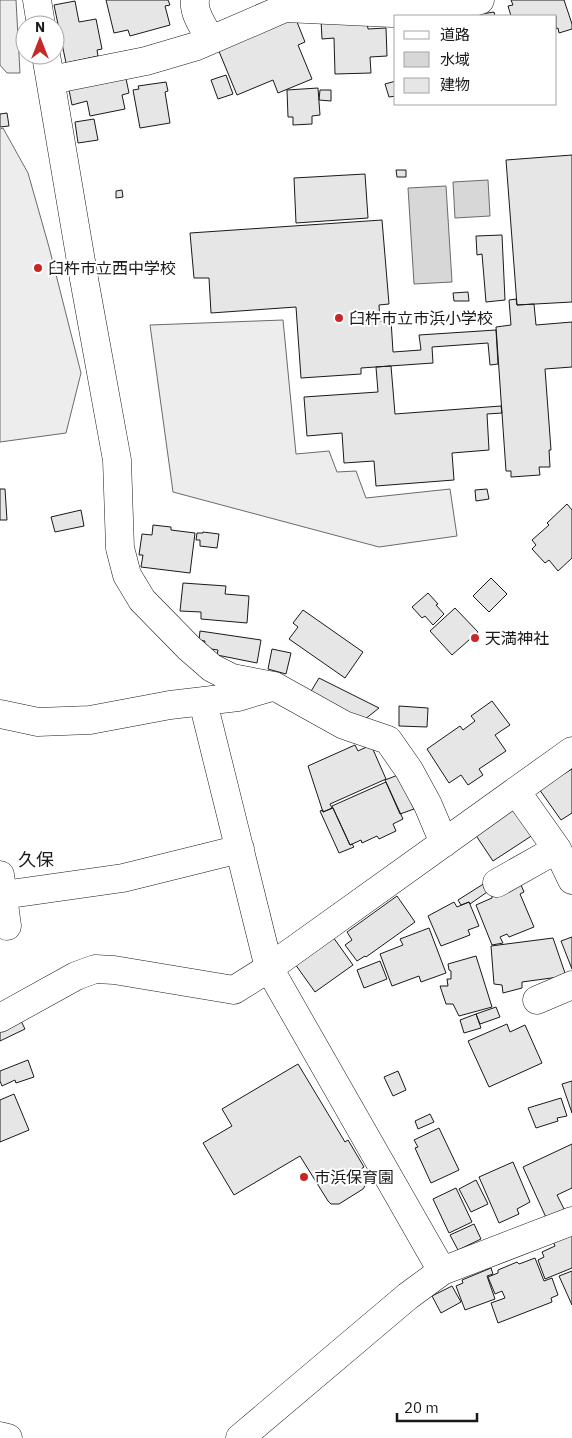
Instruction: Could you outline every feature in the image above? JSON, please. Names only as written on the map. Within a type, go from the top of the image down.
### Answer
[{"type":"street","points":[[37,0],[39,15]]},
{"type":"street","points":[[195,0],[194,5],[199,19],[211,40]]},
{"type":"street","points":[[444,843],[428,805],[409,770],[388,740],[344,725],[274,686],[232,678],[212,668],[189,648],[142,600],[127,574],[120,548],[118,460],[78,242],[49,68],[146,61],[211,40],[285,8],[392,13],[463,5],[480,0]]},
{"type":"street","points":[[0,714],[38,722],[90,720],[170,705],[238,697],[274,686]]},
{"type":"street","points":[[203,702],[269,968],[442,1272]]},
{"type":"street","points":[[0,1018],[76,976],[95,969],[114,970],[234,990],[269,968],[572,751]]},
{"type":"street","points":[[516,791],[557,849],[572,880]]},
{"type":"street","points":[[7,926],[1,885],[123,878],[240,849]]},
{"type":"street","points":[[497,882],[557,849]]},
{"type":"street","points":[[537,1000],[572,985]]},
{"type":"street","points":[[240,1438],[408,1296],[442,1272],[572,1221]]},
{"type":"street","points":[[0,1436],[8,1438]]},
{"type":"shaded area","points":[[0,0],[16,0],[15,65],[20,65],[20,73],[7,73],[0,65]]},
{"type":"shaded area","points":[[3,128],[28,173],[81,373],[66,433],[0,442],[0,129]]},
{"type":"shaded area","points":[[283,320],[296,454],[329,451],[337,472],[356,471],[366,498],[450,489],[457,536],[379,547],[173,492],[150,325]]},
{"type":"water","points":[[488,180],[490,216],[455,218],[453,182]]},
{"type":"water","points":[[446,186],[452,282],[414,284],[408,188]]},
{"type":"building","points":[[106,0],[168,0],[170,5],[165,6],[170,25],[130,36],[128,30],[114,33]]},
{"type":"building","points":[[511,0],[564,0],[572,29],[559,33],[557,15],[511,15],[508,6],[513,5]]},
{"type":"building","points":[[75,1],[79,22],[96,19],[102,49],[97,50],[98,56],[66,63],[65,15],[56,15],[54,5]]},
{"type":"building","points":[[494,12],[495,15],[475,15]]},
{"type":"building","points":[[295,17],[305,42],[298,45],[312,79],[278,93],[273,80],[237,95],[218,49]]},
{"type":"building","points":[[321,20],[367,22],[368,29],[386,28],[387,56],[370,57],[371,73],[335,74],[334,38],[322,39]]},
{"type":"building","points":[[125,74],[129,93],[122,95],[125,109],[90,116],[87,101],[72,105],[68,85]]},
{"type":"building","points":[[226,75],[233,94],[218,99],[211,80]]},
{"type":"building","points":[[166,82],[168,91],[165,92],[170,123],[140,128],[133,90],[139,89],[138,86]]},
{"type":"building","points":[[394,82],[394,96],[389,97],[385,84]]},
{"type":"building","points":[[318,88],[320,115],[312,116],[312,124],[293,125],[293,117],[288,117],[287,90]]},
{"type":"building","points":[[320,90],[331,90],[331,101],[319,100]]},
{"type":"building","points":[[7,113],[9,126],[0,127],[0,114]]},
{"type":"building","points":[[94,119],[98,140],[78,143],[75,122]]},
{"type":"building","points":[[572,155],[572,302],[517,305],[506,160]]},
{"type":"building","points":[[396,170],[406,170],[406,177],[397,177]]},
{"type":"building","points":[[365,174],[368,218],[296,223],[294,178]]},
{"type":"building","points":[[122,190],[123,197],[116,198],[116,191]]},
{"type":"building","points":[[382,220],[389,304],[379,305],[380,321],[391,320],[393,352],[421,350],[419,335],[496,330],[498,364],[490,365],[488,343],[432,347],[433,363],[361,368],[361,374],[301,378],[296,307],[211,313],[209,278],[194,278],[190,233]]},
{"type":"building","points":[[502,235],[505,300],[486,302],[482,254],[477,255],[476,236]]},
{"type":"building","points":[[468,292],[469,301],[454,301],[453,293]]},
{"type":"building","points":[[516,299],[517,305],[534,304],[536,325],[572,322],[572,367],[545,369],[551,450],[549,450],[550,467],[539,467],[540,475],[511,477],[511,471],[506,471],[496,327],[511,325],[509,300]]},
{"type":"building","points":[[391,366],[395,414],[501,406],[502,413],[487,414],[489,450],[452,453],[454,480],[376,486],[374,461],[344,463],[342,433],[307,436],[304,397],[378,392],[376,367]]},
{"type":"building","points":[[0,489],[5,489],[7,520],[0,520]]},
{"type":"building","points":[[487,489],[489,499],[476,501],[475,490]]},
{"type":"building","points":[[567,504],[572,510],[572,558],[558,571],[549,560],[545,563],[532,549],[536,545],[532,540],[549,525],[547,523]]},
{"type":"building","points":[[81,510],[84,526],[55,532],[51,517]]},
{"type":"building","points":[[153,525],[171,527],[171,530],[195,533],[190,573],[141,567],[143,555],[139,555],[142,534],[152,535]]},
{"type":"building","points":[[197,533],[219,534],[217,548],[200,546],[200,540],[196,540]]},
{"type":"building","points":[[491,578],[507,594],[489,612],[473,596]]},
{"type":"building","points":[[183,583],[226,586],[225,594],[249,596],[247,623],[201,619],[201,612],[180,611]]},
{"type":"building","points":[[428,593],[444,614],[433,625],[425,616],[422,618],[412,607]]},
{"type":"building","points":[[455,608],[478,632],[452,655],[430,631]]},
{"type":"building","points":[[303,610],[363,652],[345,678],[289,639],[298,627],[293,623]]},
{"type":"building","points":[[200,631],[261,640],[257,663],[217,655],[218,650],[204,648],[205,641],[199,640]]},
{"type":"building","points":[[272,649],[291,653],[286,674],[268,669]]},
{"type":"building","points":[[319,678],[379,708],[364,720],[310,693]]},
{"type":"building","points":[[492,701],[510,725],[495,735],[506,751],[479,769],[483,775],[468,785],[461,775],[449,783],[427,749],[460,726],[463,730],[475,721],[471,716]]},
{"type":"building","points":[[399,706],[428,708],[427,727],[399,726]]},
{"type":"building","points":[[355,745],[358,751],[371,745],[386,779],[330,804],[332,808],[323,812],[308,766]]},
{"type":"building","points":[[572,769],[572,813],[561,820],[539,789]]},
{"type":"building","points":[[398,775],[414,809],[400,814],[385,780]]},
{"type":"building","points":[[386,782],[403,819],[393,824],[396,831],[379,839],[377,836],[362,843],[361,840],[350,845],[332,806]]},
{"type":"building","points":[[518,806],[536,833],[493,861],[475,834]]},
{"type":"building","points":[[333,808],[350,845],[352,844],[354,847],[339,853],[320,811],[323,810],[323,812]]},
{"type":"building","points":[[518,878],[524,892],[520,894],[534,927],[509,937],[507,934],[500,937],[503,943],[492,945],[476,905],[505,890]]},
{"type":"building","points":[[485,883],[490,890],[470,904],[469,902],[461,905],[458,900]]},
{"type":"building","points":[[397,896],[415,922],[366,957],[357,961],[345,945],[352,940],[347,932]]},
{"type":"building","points":[[454,902],[457,907],[469,902],[479,926],[468,930],[470,935],[441,946],[428,916]]},
{"type":"building","points":[[429,928],[446,973],[421,982],[419,976],[392,986],[380,954],[403,945],[400,939]]},
{"type":"building","points":[[333,937],[353,965],[315,992],[295,964]]},
{"type":"building","points":[[572,937],[572,969],[561,941]]},
{"type":"building","points":[[553,938],[566,976],[522,982],[522,988],[503,993],[502,985],[494,984],[491,946]]},
{"type":"building","points":[[476,956],[492,1007],[459,1016],[453,1004],[446,1004],[440,986],[448,986],[447,979],[451,979],[451,971],[448,964]]},
{"type":"building","points":[[380,961],[387,979],[364,988],[357,970]]},
{"type":"building","points":[[496,1007],[500,1017],[480,1024],[476,1014]]},
{"type":"building","points":[[476,1014],[481,1028],[464,1033],[460,1020]]},
{"type":"building","points":[[21,1021],[25,1029],[0,1041],[0,1030]]},
{"type":"building","points":[[507,1024],[510,1032],[525,1025],[542,1063],[489,1087],[468,1041]]},
{"type":"building","points":[[28,1060],[34,1077],[16,1083],[15,1080],[2,1086],[0,1071]]},
{"type":"building","points":[[298,1064],[345,1142],[348,1140],[364,1167],[361,1169],[365,1178],[363,1189],[339,1204],[331,1204],[328,1201],[300,1156],[234,1195],[203,1143],[232,1126],[222,1109]]},
{"type":"building","points":[[398,1071],[406,1090],[393,1096],[384,1077]]},
{"type":"building","points":[[572,1081],[572,1113],[562,1084]]},
{"type":"building","points":[[14,1094],[29,1130],[0,1142],[0,1100]]},
{"type":"building","points":[[561,1098],[567,1116],[557,1118],[558,1121],[536,1128],[528,1108]]},
{"type":"building","points":[[430,1114],[434,1122],[418,1129],[415,1121]]},
{"type":"building","points":[[439,1128],[459,1170],[431,1183],[415,1148],[418,1147],[414,1140]]},
{"type":"building","points":[[572,1144],[572,1188],[557,1195],[567,1215],[549,1224],[523,1167]]},
{"type":"building","points":[[513,1162],[530,1202],[517,1209],[519,1214],[499,1223],[479,1177]]},
{"type":"building","points":[[476,1180],[488,1204],[471,1212],[459,1189]]},
{"type":"building","points":[[456,1188],[472,1222],[449,1233],[433,1199]]},
{"type":"building","points":[[474,1224],[481,1239],[458,1250],[450,1235]]},
{"type":"building","points":[[572,1233],[572,1268],[545,1279],[538,1260],[544,1257],[542,1252],[555,1246],[553,1241]]},
{"type":"building","points":[[535,1258],[544,1281],[552,1278],[558,1295],[551,1298],[552,1302],[498,1323],[491,1303],[505,1298],[502,1291],[495,1294],[488,1277],[498,1273],[498,1270],[517,1262],[519,1264]]},
{"type":"building","points":[[491,1268],[493,1274],[487,1276],[495,1299],[465,1310],[456,1286],[463,1283],[462,1280]]},
{"type":"building","points":[[572,1271],[572,1305],[559,1276]]},
{"type":"building","points":[[452,1286],[461,1302],[441,1313],[432,1296]]},
{"type":"place","name":"臼杵市立西中学校","points":[[38,268]]},
{"type":"place","name":"臼杵市立市浜小学校","points":[[339,318]]},
{"type":"place","name":"天満神社","points":[[475,638]]},
{"type":"place","name":"市浜保育園","points":[[304,1177]]},
{"type":"district","name":"久保","points":[[36,860]]}]
